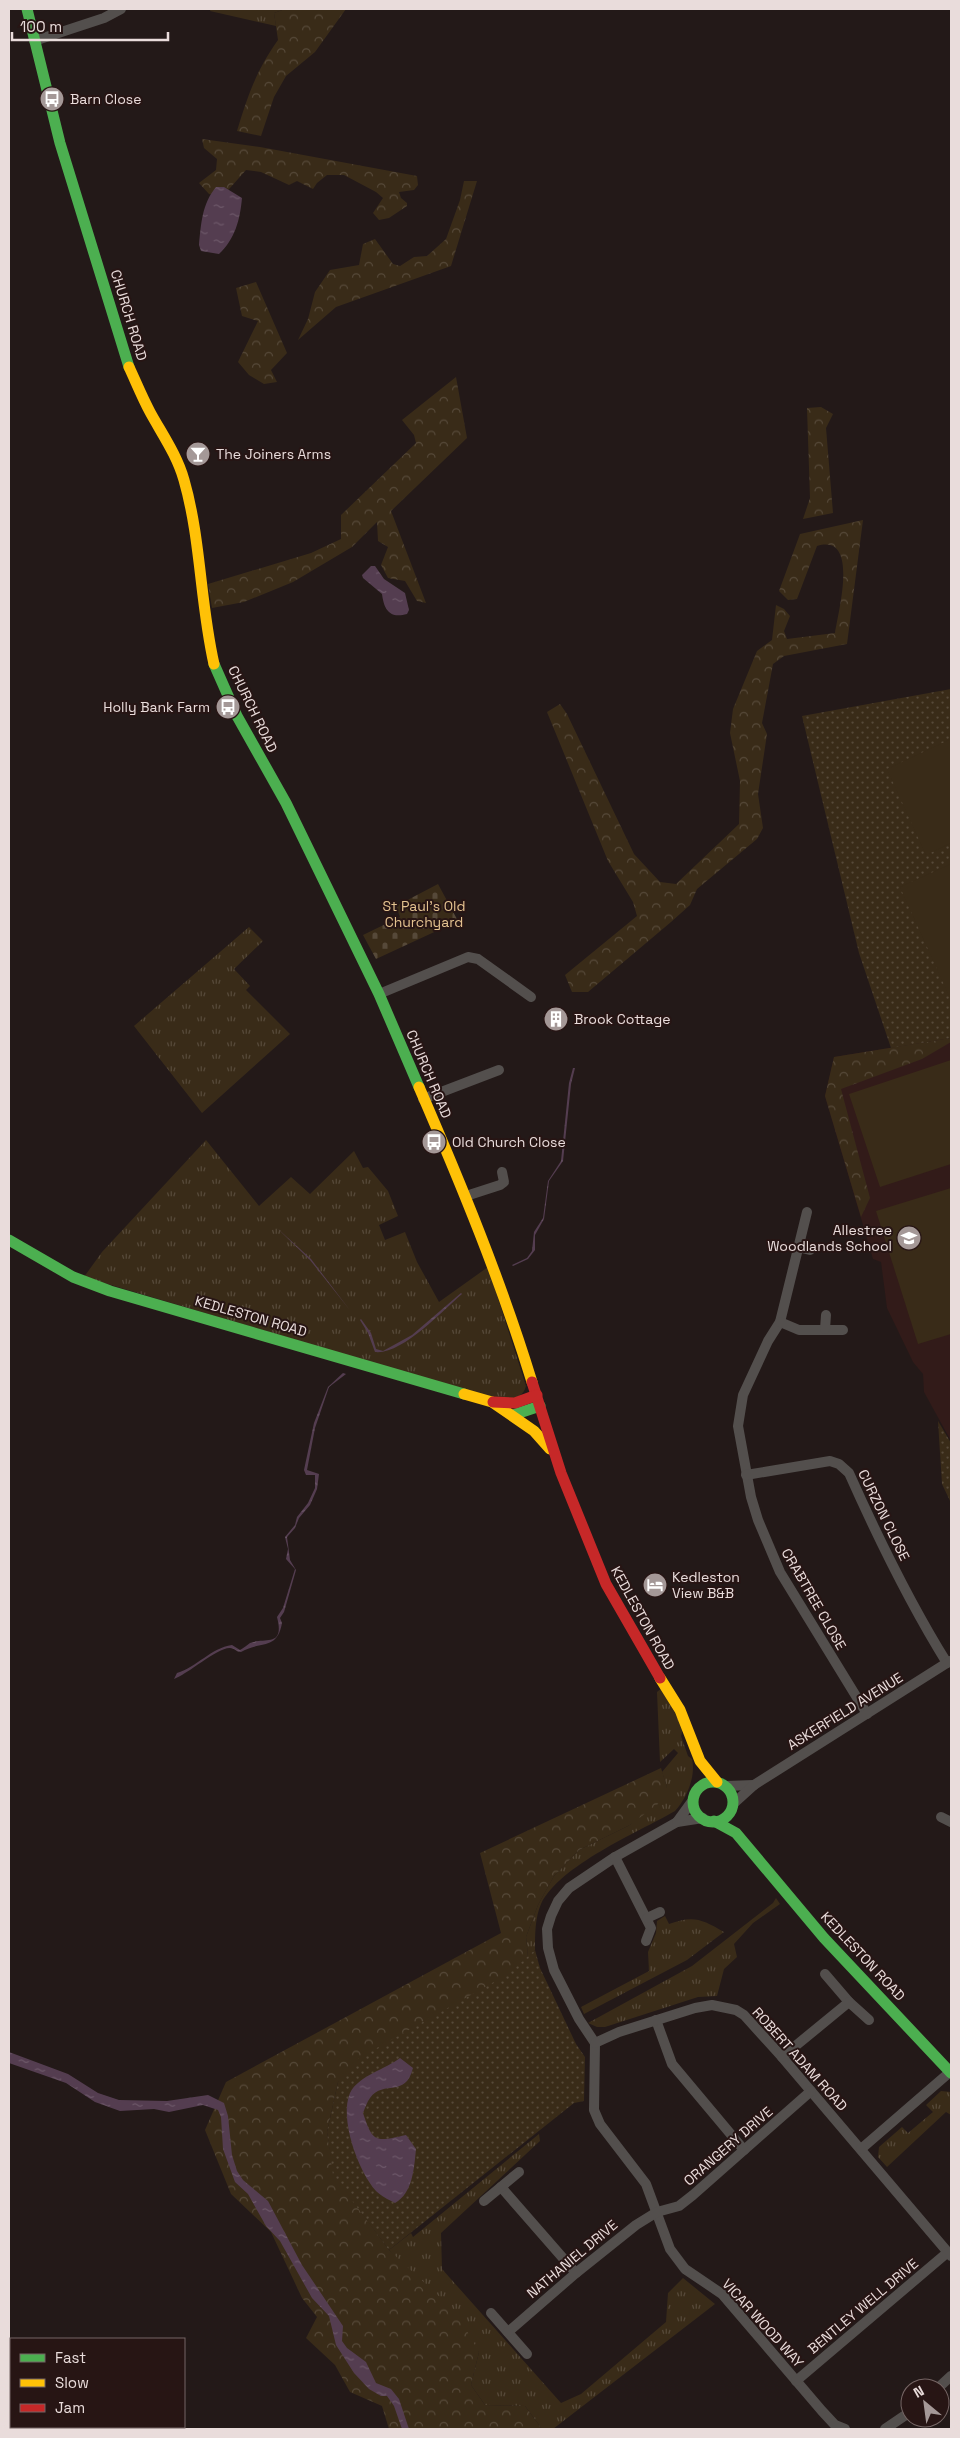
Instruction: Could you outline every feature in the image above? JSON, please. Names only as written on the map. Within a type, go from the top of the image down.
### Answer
[{"type":"street","name":"CHURCH ROAD","points":[[28,9],[34,41],[65,160],[95,252],[125,357],[150,412],[171,447],[184,478],[191,510],[209,641],[216,670],[237,716],[286,803],[379,994],[466,1196],[509,1308],[539,1400]]},
{"type":"street","points":[[34,41],[104,18],[121,9]]},
{"type":"street","points":[[379,994],[468,957],[478,959],[531,998]]},
{"type":"street","points":[[423,1099],[499,1070]]},
{"type":"street","points":[[466,1196],[500,1185],[504,1182],[502,1172]]},
{"type":"street","name":"CRABTREE CLOSE","points":[[806,1212],[780,1322],[768,1341],[740,1405],[738,1426],[746,1475],[758,1520],[780,1572],[867,1714]]},
{"type":"street","name":"KEDLESTON ROAD","points":[[9,1240],[73,1277],[110,1291],[492,1402],[515,1403],[539,1400],[556,1458],[606,1584],[634,1636],[680,1710],[700,1761],[722,1784]]},
{"type":"street","points":[[798,1247],[810,1250]]},
{"type":"street","points":[[826,1315],[826,1329]]},
{"type":"street","points":[[780,1322],[799,1330],[843,1330]]},
{"type":"street","points":[[512,1415],[539,1400]]},
{"type":"street","name":"KEDLESTON ROAD","points":[[492,1402],[541,1438],[556,1458]]},
{"type":"street","name":"CURZON CLOSE","points":[[746,1475],[830,1461],[844,1467],[849,1473],[914,1608],[949,1662]]},
{"type":"street","name":"ASKERFIELD AVENUE","points":[[732,1806],[754,1785],[949,1662]]},
{"type":"street","name":"KEDLESTON ROAD","points":[[699,1788],[700,1761]]},
{"type":"street","points":[[677,1822],[699,1788],[707,1783],[754,1785]]},
{"type":"street","points":[[722,1784],[732,1794],[736,1833]]},
{"type":"street","points":[[693,1800],[695,1810],[702,1818]]},
{"type":"street","points":[[595,2043],[579,2019],[554,1970],[548,1948],[547,1929],[558,1902],[569,1888],[615,1857],[677,1822],[702,1818],[714,1821],[727,1816],[732,1806]]},
{"type":"street","points":[[941,1817],[951,1822]]},
{"type":"street","name":"KEDLESTON ROAD","points":[[714,1821],[736,1833],[824,1938],[951,2072]]},
{"type":"street","points":[[615,1857],[648,1918],[651,1928],[646,1941]]},
{"type":"street","points":[[648,1918],[660,1912]]},
{"type":"street","points":[[826,1974],[849,2002],[869,2020]]},
{"type":"street","points":[[782,2057],[849,2002]]},
{"type":"street","name":"ROBERT ADAM ROAD","points":[[595,2043],[656,2020],[695,2008],[725,2006],[744,2015],[861,2149],[949,2254]]},
{"type":"street","points":[[656,2020],[672,2064],[744,2150]]},
{"type":"street","name":"VICAR WOOD WAY","points":[[595,2043],[594,2110],[600,2124],[640,2173],[670,2249],[685,2269],[722,2294],[828,2418],[844,2429]]},
{"type":"street","points":[[861,2149],[951,2072]]},
{"type":"street","name":"ORANGERY DRIVE","points":[[657,2212],[679,2206],[811,2091]]},
{"type":"street","points":[[484,2201],[519,2172]]},
{"type":"street","points":[[502,2187],[576,2273]]},
{"type":"street","name":"NATHANIEL DRIVE","points":[[508,2332],[576,2273],[636,2225],[657,2212]]},
{"type":"street","name":"BENTLEY WELL DRIVE","points":[[796,2381],[949,2254]]},
{"type":"street","points":[[491,2313],[527,2354]]},
{"type":"street","points":[[887,2429],[900,2419]]},
{"type":"shaded area","name":"Allestree Woodlands School","points":[[951,1038],[951,1441],[924,1392],[923,1374],[913,1362],[887,1308],[881,1262],[873,1259],[825,1096],[834,1057]]},
{"type":"green space","points":[[211,9],[285,9],[274,13],[276,26],[210,11]]},
{"type":"green space","points":[[285,9],[346,9],[315,52],[286,76],[274,97],[261,136],[237,131],[253,84],[278,40],[274,13]]},
{"type":"green space","points":[[202,139],[260,147],[417,176],[418,185],[414,190],[399,192],[407,206],[389,218],[379,220],[373,213],[383,198],[376,192],[344,175],[327,175],[313,189],[297,181],[289,185],[261,172],[246,170],[222,197],[209,194],[199,183],[216,170],[217,159],[204,148]]},
{"type":"green space","points":[[464,181],[477,181],[451,266],[336,307],[298,340],[308,319],[315,292],[330,270],[359,265],[363,244],[375,239],[393,264],[400,266],[414,257],[427,256],[446,239],[460,200]]},
{"type":"green space","points":[[256,282],[287,353],[271,370],[277,382],[264,384],[249,375],[238,362],[258,321],[242,316],[236,288]]},
{"type":"green space","points":[[456,377],[467,438],[391,511],[426,603],[417,601],[405,581],[388,578],[381,565],[388,547],[378,541],[377,522],[352,547],[293,582],[244,602],[212,608],[208,584],[311,553],[341,539],[341,515],[416,443],[414,435],[402,420]]},
{"type":"green space","points":[[821,407],[833,414],[826,428],[833,513],[803,519],[810,498],[807,408]]},
{"type":"green space","points":[[863,520],[847,644],[784,656],[773,664],[762,723],[767,734],[758,794],[763,828],[757,839],[697,889],[690,905],[588,992],[572,992],[565,975],[637,916],[633,902],[608,861],[547,712],[560,704],[567,714],[634,854],[660,882],[676,884],[739,824],[740,781],[730,733],[733,709],[757,651],[772,640],[776,605],[784,609],[790,616],[784,631],[787,639],[835,633],[843,577],[842,562],[838,551],[830,545],[817,546],[797,599],[788,600],[779,591],[800,534]]},
{"type":"green space","points":[[951,689],[951,1038],[891,1048],[859,953],[802,716]]},
{"type":"green space","points":[[951,739],[951,843],[926,855],[887,769]]},
{"type":"green space","points":[[951,864],[951,1000],[900,887]]},
{"type":"green space","name":"St Paul's Old Churchyard","points":[[438,884],[458,921],[376,959],[363,935],[400,917],[396,906]]},
{"type":"green space","points":[[249,927],[263,941],[234,969],[250,986],[246,990],[290,1034],[202,1113],[134,1026]]},
{"type":"green space","points":[[951,1038],[951,1042],[922,1059],[841,1089],[870,1198],[861,1217],[825,1096],[834,1057]]},
{"type":"green space","points":[[951,1060],[951,1164],[880,1187],[849,1094]]},
{"type":"green space","points":[[206,1140],[259,1206],[291,1177],[310,1194],[354,1151],[363,1168],[368,1167],[388,1191],[398,1216],[379,1225],[385,1240],[405,1232],[417,1262],[439,1302],[488,1267],[526,1386],[524,1391],[514,1398],[495,1399],[84,1277],[102,1252]]},
{"type":"green space","points":[[951,1188],[951,1334],[918,1344],[876,1211]]},
{"type":"green space","points":[[938,1421],[951,1443],[951,1503],[942,1484]]},
{"type":"green space","points":[[662,1688],[683,1729],[681,1736],[688,1756],[692,1759],[692,1779],[687,1793],[675,1811],[582,1863],[551,1890],[539,1909],[535,1950],[528,1957],[526,1937],[538,1905],[554,1876],[579,1850],[630,1825],[667,1787],[662,1772],[678,1753],[674,1749],[660,1762],[657,1692]]},
{"type":"green space","points":[[661,1768],[667,1787],[658,1804],[630,1825],[579,1850],[554,1876],[538,1905],[526,1937],[528,1957],[509,1974],[338,2082],[327,2132],[334,2175],[389,2250],[456,2312],[479,2352],[471,2385],[485,2405],[525,2406],[542,2429],[389,2429],[382,2406],[350,2392],[335,2365],[306,2338],[317,2317],[302,2298],[271,2232],[231,2194],[205,2130],[226,2082],[501,1933],[480,1853]]},
{"type":"green space","points":[[776,1898],[780,1904],[753,1923],[734,1944],[737,1957],[724,1969],[717,1996],[698,1997],[605,2027],[597,2027],[588,2023],[692,1966],[773,1903]]},
{"type":"green space","points":[[665,1916],[669,1924],[691,1919],[703,1921],[724,1932],[687,1960],[584,2014],[581,2007],[649,1971],[648,1952],[656,1933],[657,1921]]},
{"type":"green space","points":[[535,1950],[540,1968],[576,2044],[585,2057],[584,2101],[574,2103],[389,2250],[333,2175],[327,2132],[338,2082],[359,2058],[508,1974]]},
{"type":"green space","points":[[941,2091],[951,2092],[951,2115],[946,2112],[887,2167],[878,2157],[879,2147],[902,2127],[908,2133],[933,2112],[926,2105]]},
{"type":"green space","points":[[539,2134],[540,2141],[441,2233],[442,2269],[561,2403],[581,2394],[666,2322],[668,2293],[683,2278],[715,2304],[553,2429],[542,2429],[525,2406],[485,2405],[471,2385],[479,2352],[389,2250],[411,2233],[413,2237]]},
{"type":"water","points":[[216,187],[224,187],[242,198],[236,229],[229,242],[219,254],[201,251],[199,245],[205,207]]},
{"type":"water","points":[[371,566],[375,566],[384,579],[405,593],[409,610],[407,614],[396,615],[388,611],[382,594],[363,578],[362,575]]},
{"type":"water","points":[[573,1068],[575,1068],[571,1084],[563,1161],[549,1181],[544,1219],[535,1235],[535,1250],[528,1259],[513,1266],[527,1258],[532,1251],[534,1232],[543,1218],[548,1181],[561,1161],[569,1083]]},
{"type":"water","points":[[277,1228],[311,1259],[349,1309],[310,1260]]},
{"type":"water","points":[[461,1293],[433,1321],[397,1347],[386,1351],[375,1352],[368,1333],[360,1320],[371,1333],[376,1349],[383,1351],[412,1335]]},
{"type":"water","points":[[343,1373],[346,1374],[329,1387],[315,1428],[307,1470],[319,1474],[317,1489],[310,1505],[287,1537],[290,1560],[296,1570],[284,1612],[280,1618],[282,1623],[280,1632],[276,1638],[267,1644],[248,1648],[241,1652],[230,1648],[218,1652],[174,1679],[177,1673],[191,1667],[224,1647],[232,1645],[240,1650],[250,1643],[276,1637],[279,1627],[277,1617],[283,1608],[295,1569],[286,1559],[288,1549],[285,1537],[295,1525],[297,1517],[308,1503],[315,1488],[315,1475],[306,1475],[304,1470],[314,1423],[328,1387]]},
{"type":"water","points":[[9,2052],[68,2074],[98,2093],[119,2100],[167,2101],[208,2095],[224,2103],[228,2116],[232,2155],[237,2171],[243,2180],[268,2201],[302,2265],[343,2326],[342,2341],[347,2348],[366,2362],[376,2383],[391,2389],[399,2399],[409,2429],[402,2429],[394,2406],[387,2396],[381,2396],[369,2389],[354,2373],[336,2345],[329,2316],[312,2298],[280,2241],[266,2226],[248,2194],[235,2182],[223,2149],[221,2117],[218,2110],[203,2105],[169,2112],[154,2109],[120,2111],[95,2102],[66,2083],[9,2063]]},
{"type":"water","points":[[400,2058],[413,2068],[405,2083],[376,2093],[369,2100],[363,2113],[370,2130],[377,2138],[388,2139],[406,2135],[416,2149],[412,2179],[409,2187],[401,2199],[395,2203],[376,2191],[363,2171],[352,2144],[347,2104],[350,2093],[359,2082]]},
{"type":"traffic: fast","points":[[27,9],[60,143],[129,367]]},
{"type":"traffic: fast","points":[[214,664],[237,716],[286,803],[379,994],[419,1087]]},
{"type":"traffic: fast","points":[[9,1240],[73,1277],[110,1291],[464,1394]]},
{"type":"traffic: fast","points":[[513,1415],[540,1406]]},
{"type":"traffic: fast","points":[[713,1782],[727,1788],[733,1802],[727,1816],[713,1822],[699,1816],[693,1802],[699,1788],[713,1782]]},
{"type":"traffic: fast","points":[[714,1821],[736,1833],[824,1938],[951,2073]]},
{"type":"traffic: slow","points":[[129,367],[147,406],[173,453],[184,480],[194,525],[209,641],[214,664]]},
{"type":"traffic: slow","points":[[419,1087],[480,1233],[532,1382]]},
{"type":"traffic: slow","points":[[464,1394],[492,1402],[534,1431],[550,1449]]},
{"type":"traffic: slow","points":[[660,1678],[680,1710],[700,1761],[717,1782]]},
{"type":"traffic: jam","points":[[532,1382],[561,1473],[606,1584],[660,1678]]},
{"type":"traffic: jam","points":[[493,1402],[515,1403],[537,1395]]},
{"type":"place","name":"Barn Close","points":[[52,99]]},
{"type":"place","name":"The Joiners Arms","points":[[198,454]]},
{"type":"place","name":"Holly Bank Farm","points":[[228,707]]},
{"type":"place","name":"Brook Cottage","points":[[556,1019]]},
{"type":"place","name":"Old Church Close","points":[[434,1142]]},
{"type":"place","name":"Allestree Woodlands School","points":[[909,1238]]},
{"type":"place","name":"Kedleston View B&B","points":[[655,1585]]}]
